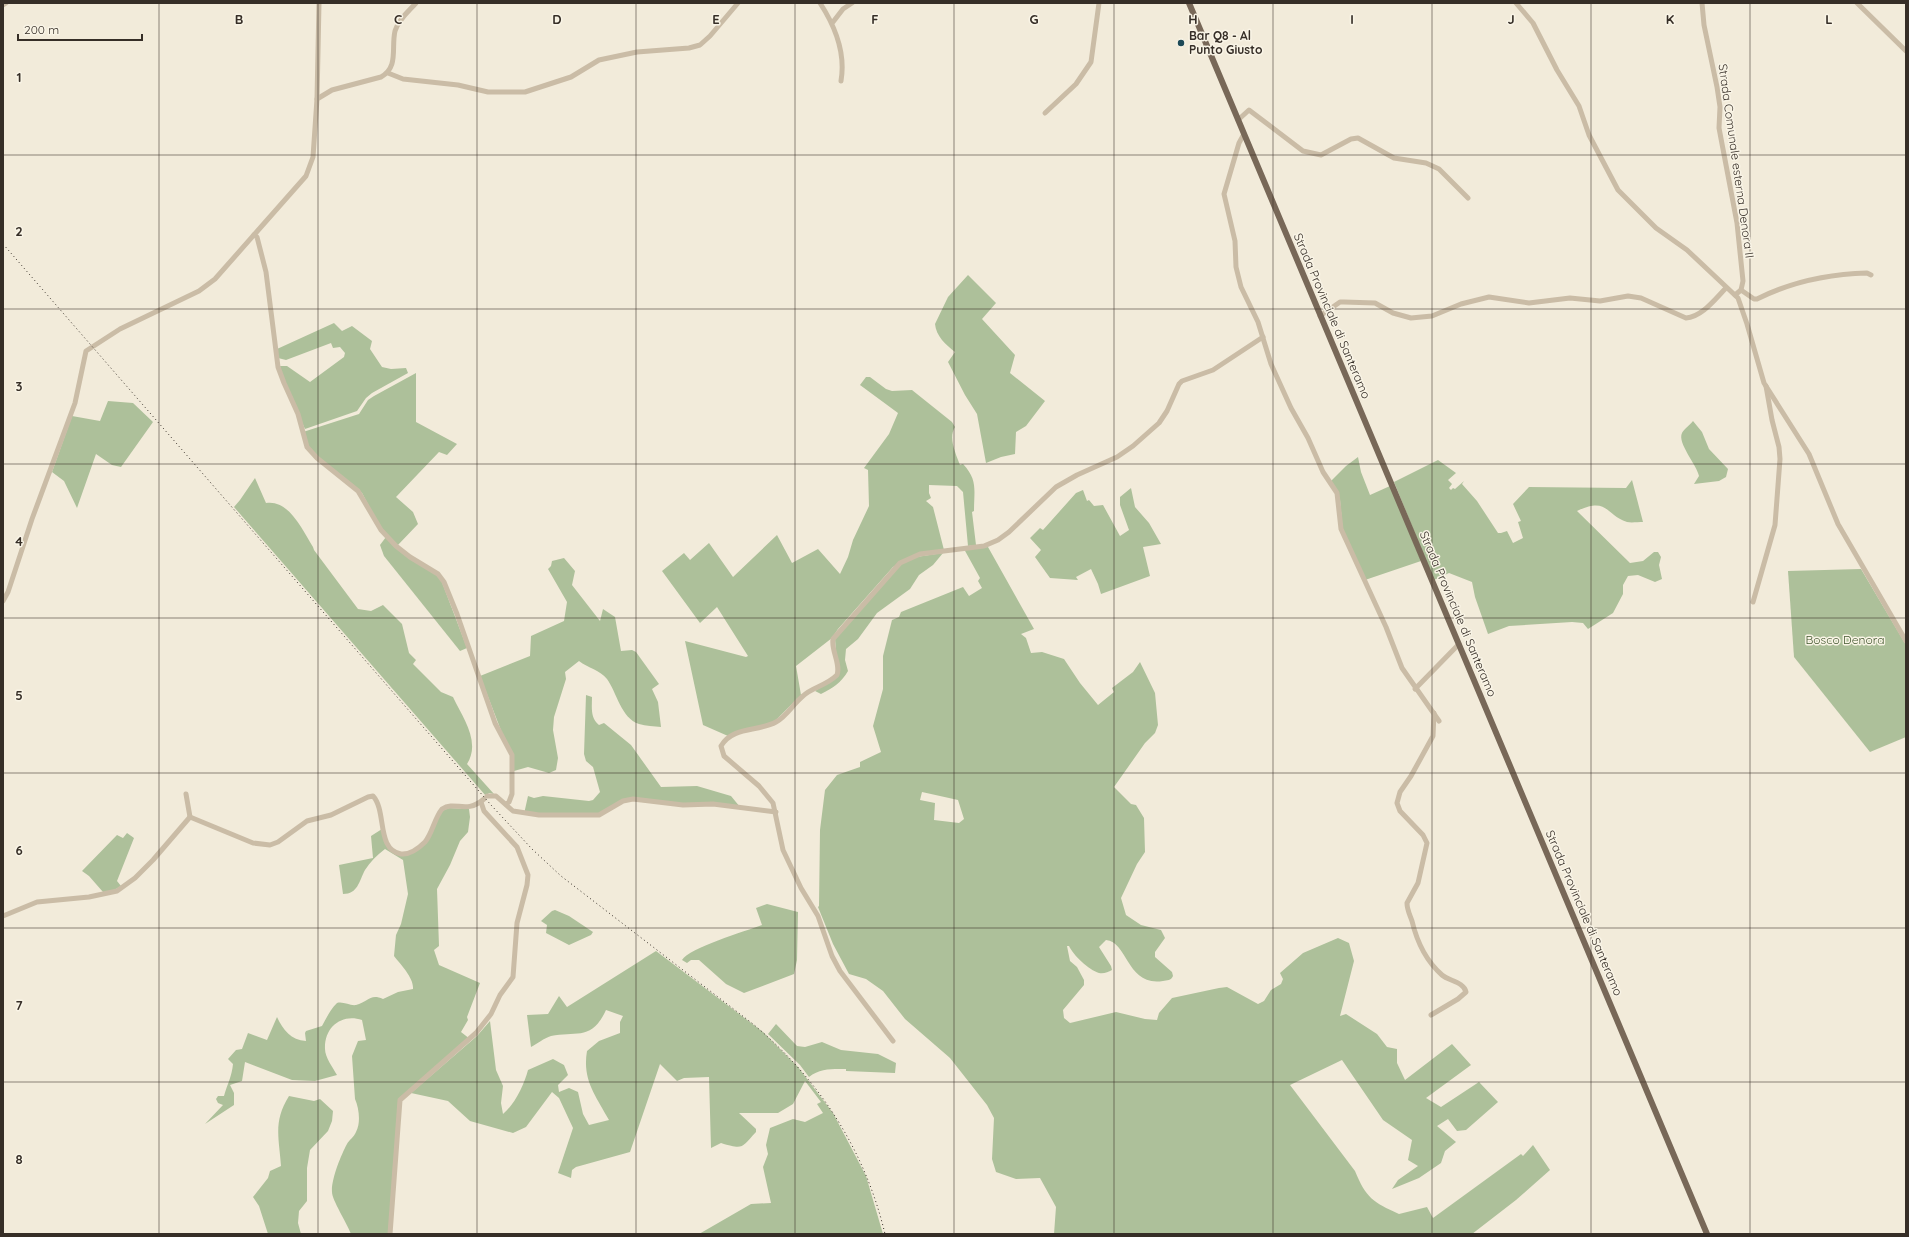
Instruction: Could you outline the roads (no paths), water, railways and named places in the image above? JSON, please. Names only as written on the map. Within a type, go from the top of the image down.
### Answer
[{"type":"main road","name":"Strada Provinciale di Santeramo","points":[[1189,3],[1707,1234]]},
{"type":"street","points":[[3,601],[8,592],[32,520],[75,403],[88,349],[120,329],[203,289],[215,279],[302,182],[309,170],[314,149],[317,99],[319,3]]},
{"type":"street","points":[[317,99],[332,90],[381,77],[388,73],[393,63],[395,31],[416,3]]},
{"type":"street","points":[[388,73],[403,79],[458,85],[488,92],[525,92],[571,77],[599,60],[637,52],[696,47],[704,43],[738,3]]},
{"type":"street","points":[[820,3],[833,22],[841,57],[841,81]]},
{"type":"street","points":[[833,22],[843,9],[852,3]]},
{"type":"street","points":[[1045,113],[1076,84],[1091,62],[1099,3]]},
{"type":"street","points":[[1516,3],[1533,23],[1562,79],[1579,106],[1589,135],[1618,190],[1656,228],[1687,250],[1735,295],[1745,316],[1766,386],[1772,420],[1780,447],[1775,525],[1753,602]]},
{"type":"street","name":"Strada Comunale esterna Denora II","points":[[1702,3],[1704,25],[1719,99],[1721,137],[1737,223],[1743,281],[1741,290]]},
{"type":"street","points":[[1857,3],[1906,51]]},
{"type":"street","points":[[1238,120],[1249,110],[1299,149],[1318,156],[1325,154],[1351,139],[1358,138],[1394,158],[1426,163],[1439,169],[1468,198]]},
{"type":"street","points":[[1244,134],[1238,143],[1224,194],[1235,241],[1238,279],[1263,337],[1271,364],[1308,438],[1323,472],[1337,493],[1341,529],[1386,627],[1402,668],[1415,689],[1439,721]]},
{"type":"street","points":[[254,235],[257,237],[266,272],[278,367],[298,414],[307,447],[316,458],[358,491],[381,530],[396,546],[410,557],[438,574],[444,582],[457,614],[495,723],[512,755],[512,794],[506,804]]},
{"type":"street","points":[[1735,295],[1741,290],[1754,299],[1757,299],[1783,288],[1836,274],[1867,273],[1871,275]]},
{"type":"street","points":[[1320,316],[1340,302],[1375,303],[1393,313],[1411,318],[1432,316],[1461,304],[1489,296],[1529,303],[1570,298],[1600,301],[1628,296],[1641,298],[1686,318],[1691,318],[1700,313],[1726,288]]},
{"type":"street","points":[[893,1041],[840,971],[832,956],[818,916],[801,888],[783,850],[773,803],[759,786],[724,756],[721,746],[724,741],[737,732],[768,726],[779,720],[802,696],[824,685],[837,675],[838,668],[833,649],[833,639],[896,567],[906,560],[920,554],[984,546],[1004,537],[1056,487],[1077,475],[1117,457],[1156,427],[1167,411],[1178,384],[1182,381],[1213,370],[1263,337]]},
{"type":"street","points":[[1766,386],[1809,454],[1840,529],[1906,641]]},
{"type":"street","points":[[1415,689],[1459,644]]},
{"type":"street","points":[[1431,1015],[1458,999],[1466,992],[1465,988],[1461,984],[1448,979],[1434,967],[1416,939],[1407,903],[1418,883],[1427,843],[1423,835],[1400,811],[1398,803],[1400,792],[1411,776],[1433,736],[1434,713]]},
{"type":"street","points":[[186,794],[190,817]]},
{"type":"street","points":[[190,817],[253,843],[270,845],[278,842],[307,821],[331,814],[373,796],[378,803],[386,840],[390,848],[396,852],[405,854],[417,849],[426,840],[440,812],[444,808],[472,807],[484,799],[496,796],[516,813],[539,815],[599,815],[623,801],[633,799],[683,805],[713,804],[776,812]]},
{"type":"street","points":[[390,1234],[400,1100],[476,1033],[491,1014],[500,995],[513,977],[517,923],[527,885],[528,875],[517,847],[484,811],[484,799]]},
{"type":"street","points":[[3,916],[37,902],[89,897],[117,891],[135,878],[153,860],[190,817]]},
{"type":"railway","points":[[3,244],[491,805],[532,849],[561,876],[753,1024],[777,1045],[799,1068],[836,1118],[852,1145],[865,1173],[885,1234]]},
{"type":"place","name":"Bar Q8 - Al Punto Giusto","points":[[1181,43]]},
{"type":"park label","name":"Bosco Denora","points":[[1845,640]]}]
